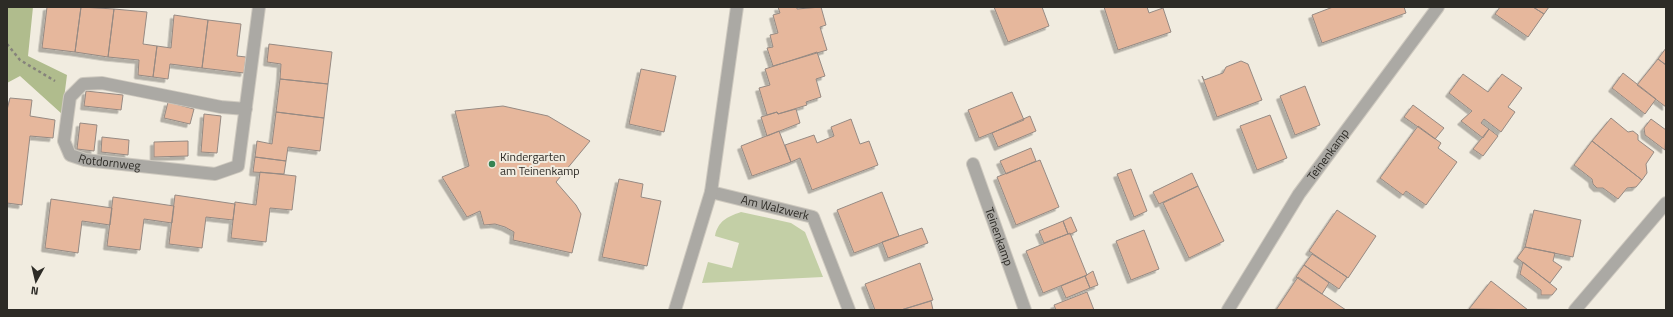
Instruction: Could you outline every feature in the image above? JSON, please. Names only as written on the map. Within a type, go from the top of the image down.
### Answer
[{"type":"street","name":"Rotdornweg","points":[[77,90],[70,97],[64,141],[70,155],[85,160],[215,174],[238,166],[259,7]]},
{"type":"street","points":[[675,310],[711,192],[737,7]]},
{"type":"street","name":"Teinenkamp","points":[[1228,310],[1299,194],[1438,7]]},
{"type":"street","points":[[77,90],[83,84],[102,83],[221,107],[246,109]]},
{"type":"street","name":"Teinenkamp","points":[[972,164],[1025,310]]},
{"type":"street","name":"Am Walzwerk","points":[[711,192],[813,216],[848,310]]},
{"type":"street","points":[[1575,310],[1666,203]]},
{"type":"path","points":[[7,44],[20,60],[59,84],[77,90]]},
{"type":"green space","points":[[7,7],[33,7],[28,56],[67,75],[62,114],[20,76],[7,83]]},
{"type":"green space","points":[[741,212],[791,223],[805,232],[823,277],[702,283],[708,262],[732,268],[739,243],[715,236],[718,227],[724,220]]},
{"type":"building","points":[[47,7],[81,7],[75,52],[42,48]]},
{"type":"building","points":[[81,7],[114,9],[108,57],[75,52]]},
{"type":"building","points":[[778,7],[797,7],[797,9],[821,7],[826,25],[820,27],[827,50],[773,66],[767,48],[773,47],[770,35],[778,33],[773,15],[780,13]]},
{"type":"building","points":[[994,7],[1042,7],[1049,26],[1008,42]]},
{"type":"building","points":[[1104,7],[1147,7],[1149,13],[1163,8],[1171,32],[1118,50]]},
{"type":"building","points":[[1333,7],[1404,7],[1406,13],[1322,43],[1312,15]]},
{"type":"building","points":[[1500,7],[1533,7],[1544,14],[1528,37],[1495,14]]},
{"type":"building","points":[[1533,7],[1549,7],[1544,14]]},
{"type":"building","points":[[114,9],[147,12],[143,44],[157,46],[153,77],[138,75],[139,60],[108,57]]},
{"type":"building","points":[[174,15],[208,20],[202,68],[170,64],[168,79],[153,77],[157,46],[171,48]]},
{"type":"building","points":[[208,20],[241,24],[237,56],[246,57],[244,73],[202,68]]},
{"type":"building","points":[[269,44],[332,52],[328,84],[280,79],[281,64],[267,62]]},
{"type":"building","points":[[1666,48],[1666,65],[1658,59]]},
{"type":"building","points":[[817,52],[825,76],[816,79],[821,97],[806,102],[807,105],[778,114],[777,112],[767,115],[759,88],[770,85],[765,69]]},
{"type":"building","points":[[1658,59],[1666,65],[1666,107],[1637,85]]},
{"type":"building","points":[[1241,61],[1248,64],[1262,100],[1217,117],[1202,76],[1204,80],[1223,73],[1226,67]]},
{"type":"building","points":[[641,69],[676,76],[664,132],[629,124]]},
{"type":"building","points":[[1623,73],[1656,99],[1645,114],[1612,88]]},
{"type":"building","points":[[1463,74],[1488,92],[1502,74],[1522,88],[1508,107],[1515,112],[1501,132],[1484,119],[1481,123],[1489,129],[1483,138],[1461,121],[1472,111],[1449,93]]},
{"type":"building","points":[[280,79],[328,84],[324,118],[276,112]]},
{"type":"building","points":[[1305,86],[1320,125],[1295,135],[1280,96]]},
{"type":"building","points":[[86,91],[123,95],[121,110],[84,106]]},
{"type":"building","points":[[1012,92],[1024,120],[979,138],[968,110]]},
{"type":"building","points":[[10,98],[32,100],[30,116],[55,120],[53,138],[30,136],[22,205],[7,203],[7,110]]},
{"type":"building","points":[[168,102],[194,109],[190,124],[164,118]]},
{"type":"building","points":[[1413,105],[1444,128],[1435,139],[1404,117]]},
{"type":"building","points":[[503,106],[548,116],[590,141],[556,182],[576,205],[581,214],[572,253],[513,240],[514,232],[505,227],[495,224],[484,225],[480,211],[467,217],[442,177],[469,166],[455,111]]},
{"type":"building","points":[[796,109],[800,123],[767,136],[761,117],[777,112],[778,114]]},
{"type":"building","points":[[276,112],[324,118],[320,151],[288,147],[286,161],[255,157],[257,141],[272,144]]},
{"type":"building","points":[[204,114],[221,116],[217,153],[201,152]]},
{"type":"building","points":[[1270,115],[1287,158],[1257,170],[1240,126]]},
{"type":"building","points":[[1030,116],[1036,131],[998,147],[992,133]]},
{"type":"building","points":[[1611,118],[1628,132],[1633,131],[1638,135],[1638,140],[1654,152],[1646,164],[1647,173],[1642,180],[1592,141]]},
{"type":"building","points":[[851,119],[860,144],[869,141],[878,165],[812,190],[800,158],[791,162],[785,145],[814,135],[817,143],[834,136],[831,127]]},
{"type":"building","points":[[1651,119],[1666,130],[1665,150],[1645,135],[1644,128]]},
{"type":"building","points":[[80,123],[97,125],[94,151],[77,149]]},
{"type":"building","points":[[1418,126],[1441,143],[1438,148],[1457,162],[1426,205],[1406,191],[1403,195],[1380,178]]},
{"type":"building","points":[[1489,129],[1498,136],[1483,156],[1473,149]]},
{"type":"building","points":[[779,131],[791,162],[752,176],[741,146]]},
{"type":"building","points":[[102,137],[129,140],[128,155],[101,152]]},
{"type":"building","points":[[188,141],[188,156],[154,157],[154,142]]},
{"type":"building","points":[[1592,141],[1642,180],[1636,187],[1627,188],[1618,199],[1603,188],[1597,188],[1593,184],[1592,179],[1574,165]]},
{"type":"building","points":[[1031,148],[1036,161],[1006,174],[1000,161]]},
{"type":"building","points":[[255,157],[286,161],[284,174],[253,172]]},
{"type":"building","points":[[1040,160],[1059,207],[1016,225],[997,177]]},
{"type":"building","points":[[1131,169],[1147,211],[1134,217],[1117,174]]},
{"type":"building","points":[[260,172],[296,176],[292,210],[270,208],[266,242],[231,238],[235,202],[256,205]]},
{"type":"building","points":[[1192,173],[1198,186],[1159,204],[1153,192]]},
{"type":"building","points":[[619,179],[643,184],[641,197],[661,201],[647,266],[602,257]]},
{"type":"building","points":[[1198,186],[1224,241],[1189,258],[1163,203]]},
{"type":"building","points":[[882,192],[899,236],[854,253],[837,210]]},
{"type":"building","points":[[175,195],[235,204],[233,220],[206,217],[202,248],[169,244]]},
{"type":"building","points":[[113,197],[174,206],[172,223],[144,219],[140,250],[107,246]]},
{"type":"building","points":[[51,199],[112,208],[110,225],[82,221],[78,253],[45,248]]},
{"type":"building","points":[[1337,210],[1376,236],[1348,278],[1309,251]]},
{"type":"building","points":[[1534,210],[1581,220],[1573,257],[1525,247]]},
{"type":"building","points":[[1071,217],[1077,231],[1068,234],[1063,221]]},
{"type":"building","points":[[1063,221],[1068,234],[1044,243],[1039,231]]},
{"type":"building","points":[[922,228],[928,243],[888,258],[882,242]]},
{"type":"building","points":[[1144,230],[1159,269],[1131,280],[1116,241]]},
{"type":"building","points":[[1070,233],[1087,275],[1043,293],[1026,251]]},
{"type":"building","points":[[1525,247],[1555,253],[1553,261],[1562,267],[1550,283],[1517,258]]},
{"type":"building","points":[[1312,254],[1347,277],[1339,289],[1304,265]]},
{"type":"building","points":[[1523,262],[1557,289],[1552,295],[1541,295],[1541,290],[1520,274]]},
{"type":"building","points":[[920,263],[933,300],[901,310],[875,310],[865,284]]},
{"type":"building","points":[[1304,265],[1329,283],[1322,294],[1296,277]]},
{"type":"building","points":[[1093,271],[1098,285],[1090,288],[1085,276]]},
{"type":"building","points":[[1085,276],[1090,288],[1066,298],[1061,286]]},
{"type":"building","points":[[1298,277],[1322,294],[1346,310],[1276,310]]},
{"type":"building","points":[[1491,281],[1528,310],[1469,309]]},
{"type":"building","points":[[1087,292],[1094,310],[1056,310],[1054,305]]},
{"type":"building","points":[[931,301],[933,310],[901,310]]},
{"type":"place","name":"Kindergarten am Teinenkamp","points":[[492,164]]}]
